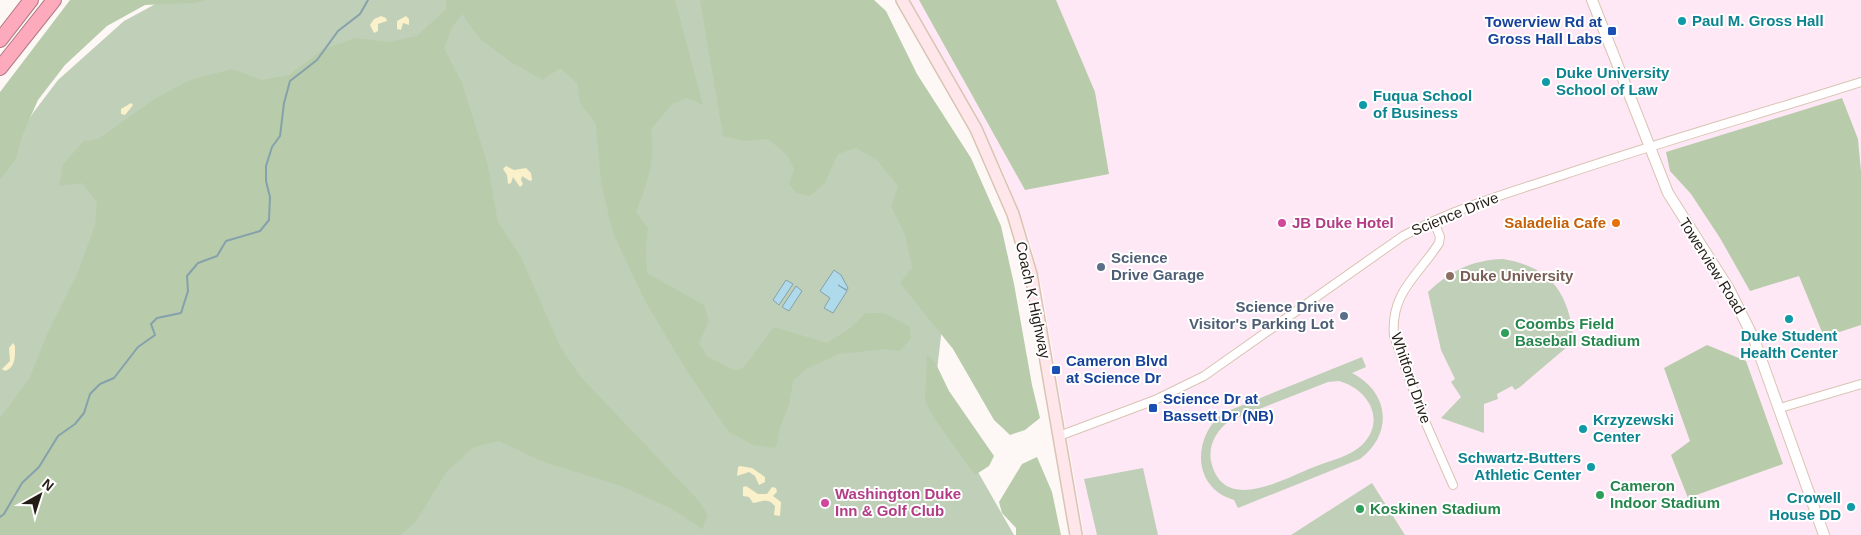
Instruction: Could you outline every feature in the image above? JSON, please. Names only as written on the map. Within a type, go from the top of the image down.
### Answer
[{"type":"highway","points":[[0,40],[31,0]]},
{"type":"highway","points":[[0,68],[54,0]]},
{"type":"main road","name":"Coach K Highway","points":[[902,0],[976,129],[1013,214],[1031,274],[1076,535]]},
{"type":"street","name":"Towerview Road","points":[[1592,0],[1648,148],[1668,193],[1738,306],[1780,408],[1824,535]]},
{"type":"street","name":"Science Drive","points":[[1059,436],[1155,400],[1204,376],[1403,236],[1463,208],[1861,82]]},
{"type":"street","name":"Whitford Drive","points":[[1434,221],[1439,232],[1439,243],[1414,275],[1398,301],[1393,323],[1394,336],[1424,419],[1453,485]]},
{"type":"street","points":[[1780,408],[1861,384]]},
{"type":"shaded area","name":"Duke University","points":[[910,0],[1861,0],[1861,535],[1084,535],[1042,289],[1029,238],[1003,172],[960,88]]},
{"type":"green space","points":[[70,0],[207,0],[194,3],[145,5],[107,26],[65,65],[38,100],[22,136],[16,159],[0,180],[0,92]]},
{"type":"green space","points":[[163,0],[810,0],[903,128],[944,311],[934,395],[1014,535],[0,535],[0,173],[33,113],[58,80],[124,21]]},
{"type":"green space","points":[[446,0],[675,0],[703,105],[687,98],[672,104],[651,129],[652,151],[650,172],[636,212],[648,228],[646,249],[647,273],[704,305],[709,321],[699,343],[708,357],[736,371],[744,367],[774,327],[827,343],[850,328],[866,313],[884,313],[909,326],[911,338],[900,351],[885,349],[839,354],[806,369],[793,381],[789,405],[780,427],[776,448],[753,445],[729,432],[688,373],[644,299],[613,233],[601,183],[596,124],[580,103],[577,83],[560,68],[543,80],[511,62],[480,39],[462,14],[452,28],[444,48],[462,83],[487,162],[498,222],[521,257],[560,346],[580,376],[697,499],[708,515],[702,529],[674,510],[624,487],[541,461],[499,441],[474,447],[446,472],[417,520],[401,535],[0,535],[0,418],[29,379],[48,332],[78,272],[95,225],[97,203],[82,183],[59,186],[63,164],[84,141],[98,139],[156,98],[190,80],[232,69],[261,80],[289,75],[322,50],[355,38],[388,42],[417,36],[446,9]]},
{"type":"green space","points":[[700,0],[874,0],[886,11],[917,74],[971,158],[1001,226],[1040,418],[1025,430],[1010,435],[994,420],[953,349],[900,283],[912,267],[905,234],[891,206],[898,186],[877,160],[856,148],[838,154],[825,183],[810,196],[796,193],[789,184],[794,169],[787,155],[768,139],[746,141],[723,136]]},
{"type":"green space","points":[[919,0],[1056,0],[1095,92],[1109,174],[1025,190]]},
{"type":"green space","points":[[1842,98],[1858,139],[1861,172],[1861,325],[1824,337],[1799,276],[1750,291],[1720,238],[1691,194],[1670,171],[1666,152]]},
{"type":"green space","name":"Coombs Field Baseball Stadium","points":[[1503,259],[1534,269],[1546,276],[1555,285],[1568,309],[1574,341],[1520,387],[1515,390],[1512,386],[1497,394],[1498,399],[1484,404],[1484,433],[1441,418],[1461,397],[1451,382],[1455,379],[1441,350],[1428,292],[1445,278],[1471,264]]},
{"type":"green space","points":[[1707,345],[1746,361],[1783,464],[1688,498],[1671,455],[1690,441],[1664,368]]},
{"type":"green space","points":[[927,354],[936,364],[949,391],[994,456],[989,466],[975,475],[936,421],[925,401]]},
{"type":"green space","points":[[1362,357],[1366,367],[1352,373],[1374,391],[1383,413],[1378,437],[1371,449],[1360,459],[1238,508],[1234,500],[1220,494],[1210,485],[1204,474],[1201,461],[1206,435],[1213,423],[1223,413]],"holes":[[[1339,381],[1349,385],[1366,398],[1373,416],[1373,426],[1369,435],[1357,449],[1287,479],[1255,489],[1241,490],[1228,486],[1218,477],[1211,461],[1211,449],[1217,433],[1229,421],[1328,382]]]},
{"type":"green space","points":[[1037,457],[1052,492],[1061,535],[1016,535],[1016,528],[1002,513],[999,502],[1022,464]]},
{"type":"green space","points":[[1143,468],[1158,535],[1097,535],[1084,479]]},
{"type":"green space","name":"Koskinen Stadium","points":[[1372,483],[1405,535],[1291,535]]},
{"type":"sand","points":[[381,16],[386,18],[387,21],[378,24],[378,31],[374,33],[370,25],[374,19]]},
{"type":"sand","points":[[406,16],[409,19],[409,25],[403,23],[401,30],[397,29],[397,21]]},
{"type":"sand","points":[[131,103],[133,105],[125,115],[121,114],[121,109]]},
{"type":"sand","points":[[506,166],[514,170],[526,168],[531,173],[532,180],[530,181],[522,176],[523,184],[520,187],[513,177],[511,183],[508,184],[507,175],[503,169]]},
{"type":"sand","points":[[13,343],[15,346],[14,361],[11,367],[5,371],[2,369],[10,361],[9,348]]},
{"type":"sand","points":[[738,467],[752,468],[765,477],[765,482],[759,485],[755,476],[749,472],[737,476]]},
{"type":"sand","points":[[746,486],[758,494],[767,494],[772,487],[776,488],[777,492],[773,496],[781,502],[780,516],[774,515],[775,506],[769,502],[753,503],[749,497],[743,496],[743,487]]},
{"type":"water","points":[[834,270],[841,275],[848,288],[847,290],[838,285],[847,291],[833,313],[824,308],[830,298],[820,291]]},
{"type":"water","points":[[786,280],[793,284],[779,305],[773,300]]},
{"type":"water","points":[[796,286],[802,291],[789,311],[782,307]]},
{"type":"waterway","points":[[0,517],[4,514],[22,483],[39,467],[58,436],[75,424],[84,413],[90,394],[100,384],[114,378],[138,347],[155,335],[151,324],[157,318],[181,313],[188,291],[187,276],[198,263],[217,256],[226,241],[260,231],[269,220],[270,197],[266,181],[266,166],[272,147],[280,136],[284,103],[290,81],[317,60],[338,31],[360,14],[368,0]]},
{"type":"place","name":"Paul M. Gross Hall","points":[[1682,21]]},
{"type":"place","name":"Towerview Rd at Gross Hall Labs","points":[[1612,31]]},
{"type":"place","name":"Duke University School of Law","points":[[1546,82]]},
{"type":"place","name":"Fuqua School of Business","points":[[1363,105]]},
{"type":"place","name":"JB Duke Hotel","points":[[1282,223]]},
{"type":"place","name":"Saladelia Cafe","points":[[1616,223]]},
{"type":"place","name":"Science Drive Garage","points":[[1101,267]]},
{"type":"place","name":"Duke University","points":[[1450,276]]},
{"type":"place","name":"Science Drive Visitor's Parking Lot","points":[[1344,316]]},
{"type":"place","name":"Duke Student Health Center","points":[[1789,319]]},
{"type":"place","name":"Coombs Field Baseball Stadium","points":[[1505,333]]},
{"type":"place","name":"Cameron Blvd at Science Dr","points":[[1056,370]]},
{"type":"place","name":"Science Dr at Bassett Dr (NB)","points":[[1153,408]]},
{"type":"place","name":"Krzyzewski Center","points":[[1583,429]]},
{"type":"place","name":"Schwartz-Butters Athletic Center","points":[[1591,467]]},
{"type":"place","name":"Cameron Indoor Stadium","points":[[1600,495]]},
{"type":"place","name":"Washington Duke Inn & Golf Club","points":[[825,503]]},
{"type":"place","name":"Crowell House DD","points":[[1851,507]]},
{"type":"place","name":"Koskinen Stadium","points":[[1360,509]]}]
